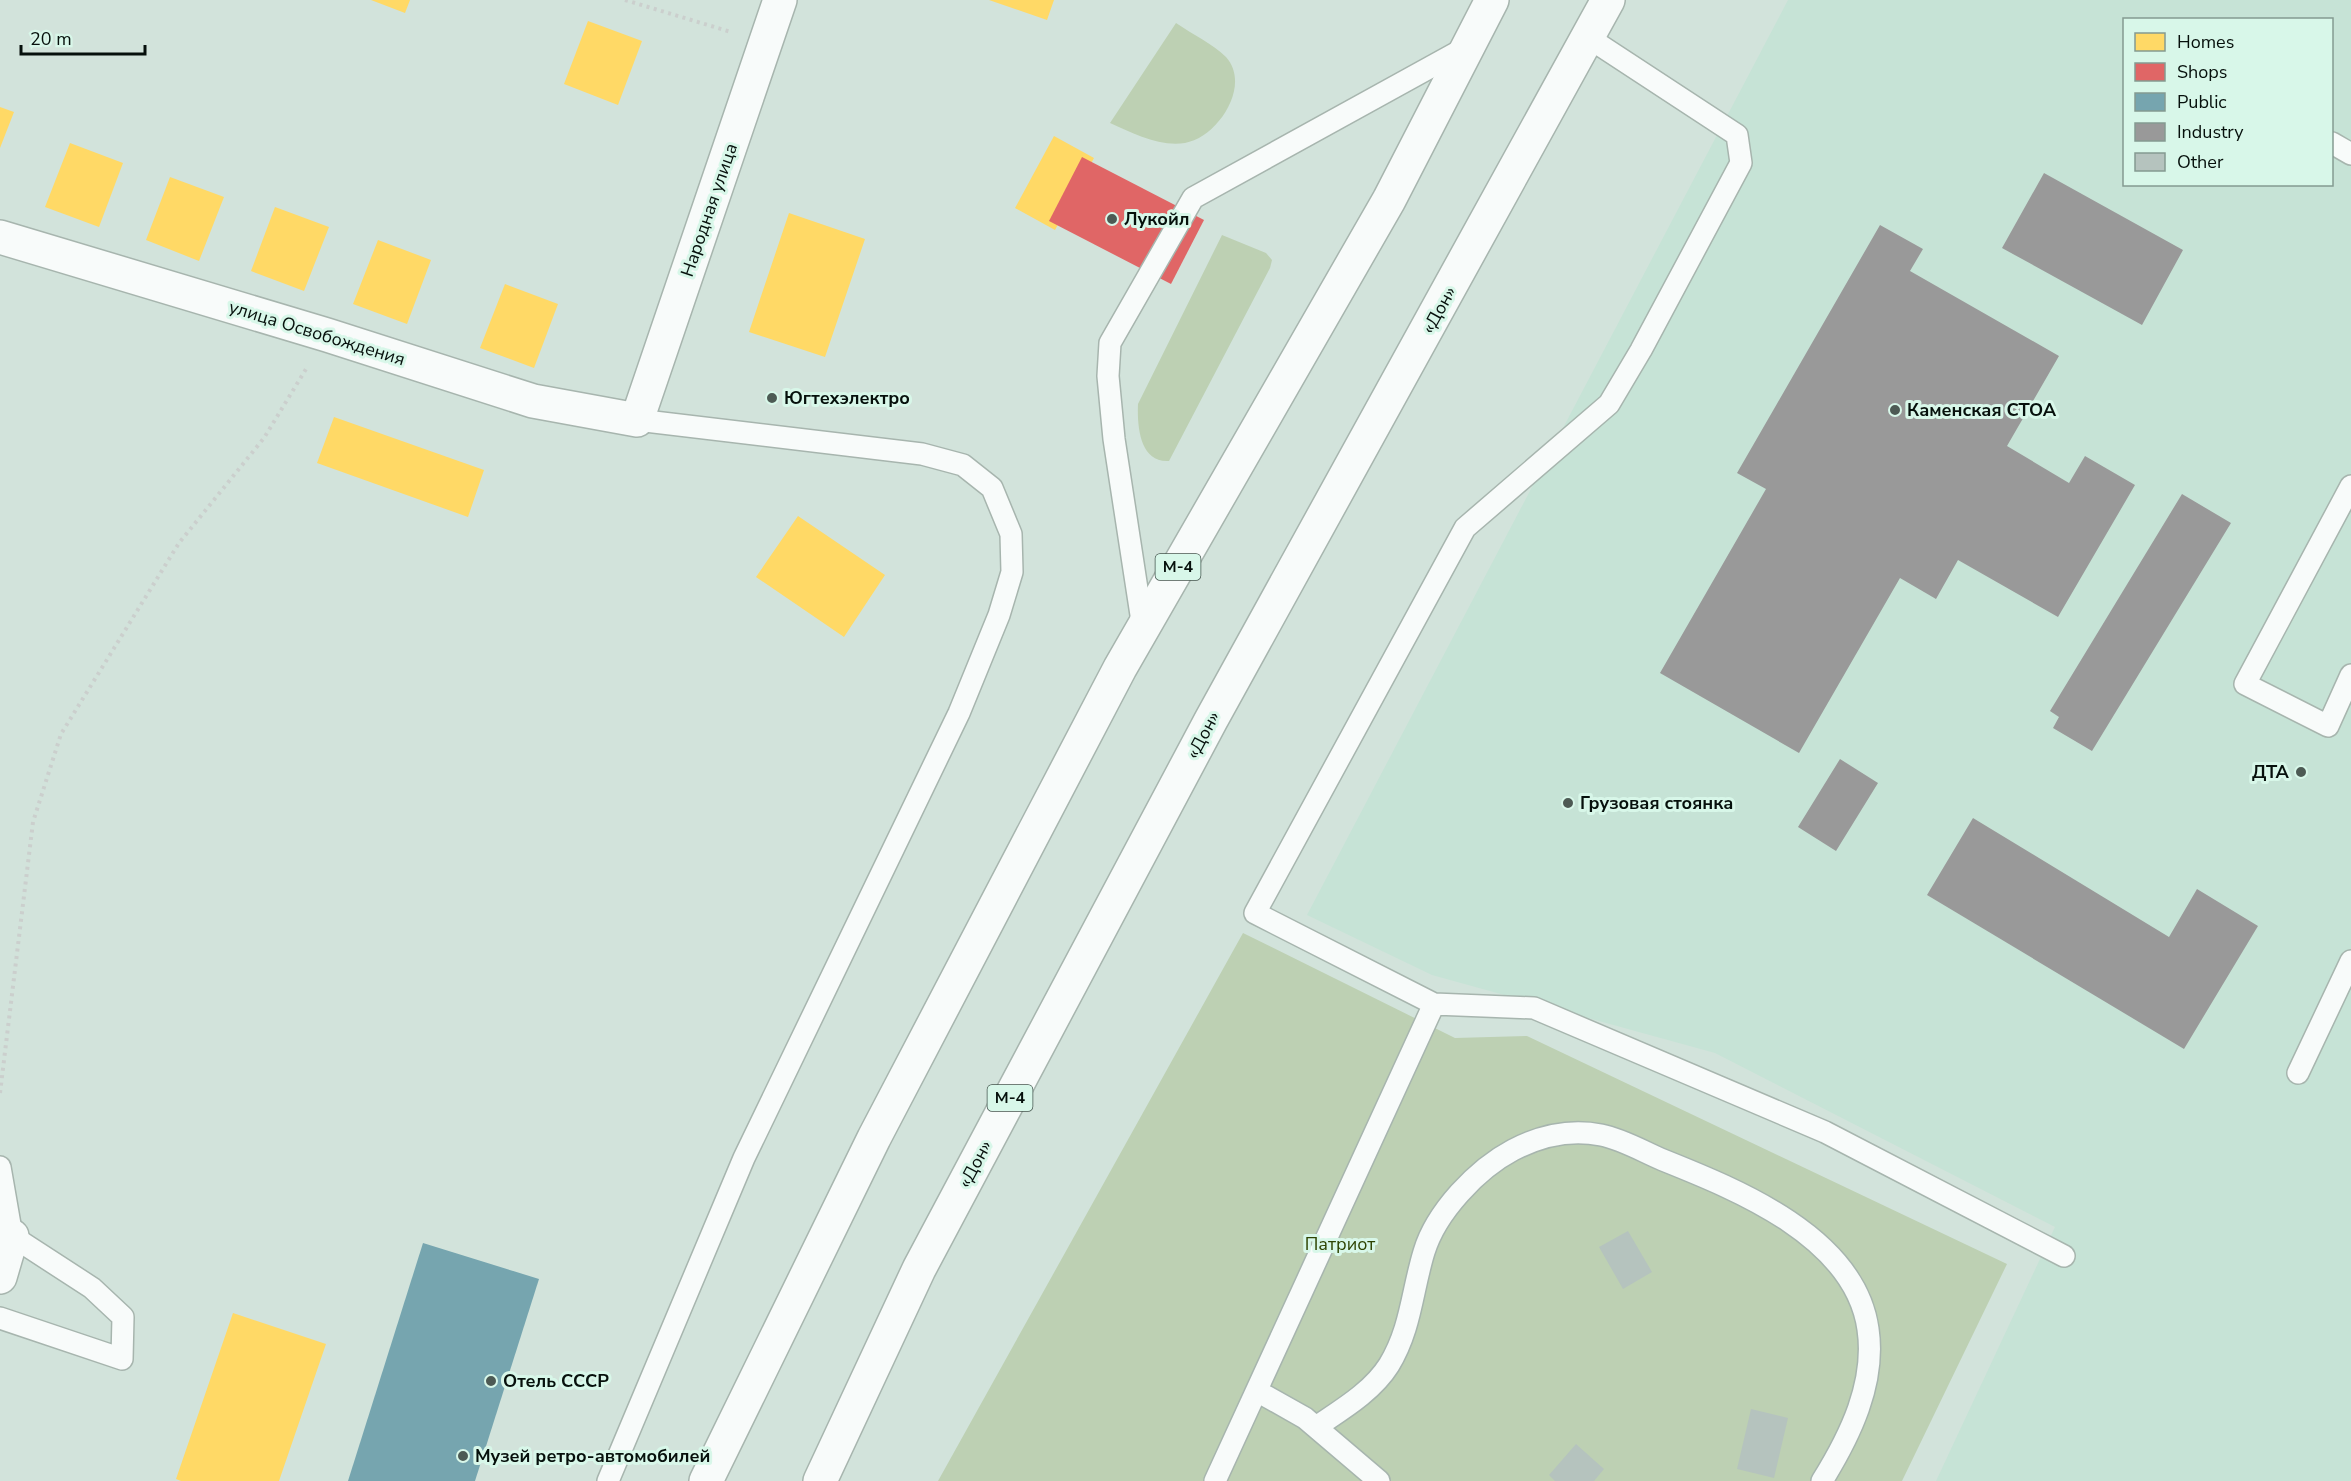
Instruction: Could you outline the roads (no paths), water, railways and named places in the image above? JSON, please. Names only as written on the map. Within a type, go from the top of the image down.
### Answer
[{"type":"main road","name":"Народная улица","points":[[637,420],[780,0]]},
{"type":"main road","name":"М-4","points":[[706,1481],[874,1138],[1143,628],[1389,200],[1492,0]]},
{"type":"main road","name":"«Дон»","points":[[820,1481],[919,1269],[1211,720],[1608,0]]},
{"type":"main road","name":"улица Освобождения","points":[[0,237],[327,335],[533,401],[637,420]]},
{"type":"main road","points":[[0,1277],[12,1236]]},
{"type":"lane","points":[[1589,38],[1737,135],[1741,163],[1641,350],[1609,404],[1465,528],[1255,913],[1434,1004],[1534,1008],[1825,1132],[2064,1256]]},
{"type":"lane","points":[[1143,628],[1114,439],[1108,376],[1110,343],[1193,198],[1468,47]]},
{"type":"lane","points":[[2333,144],[2351,154]]},
{"type":"lane","points":[[608,1481],[744,1158],[959,713],[999,615],[1012,572],[1011,534],[992,488],[963,465],[922,454],[637,420]]},
{"type":"lane","points":[[2351,486],[2245,684],[2328,726],[2351,675]]},
{"type":"lane","points":[[2298,1073],[2351,961]]},
{"type":"lane","points":[[1215,1481],[1434,1004]]},
{"type":"lane","points":[[1316,1427],[1348,1406],[1388,1367],[1402,1339],[1416,1295],[1424,1251],[1431,1234],[1439,1216],[1466,1187],[1512,1150],[1538,1139],[1566,1133],[1602,1135],[1704,1176],[1804,1231],[1834,1259],[1856,1293],[1868,1328],[1869,1367],[1859,1409],[1822,1481]]},
{"type":"lane","points":[[0,1167],[12,1236],[0,1283]]},
{"type":"lane","points":[[0,1318],[122,1359],[123,1317],[92,1288],[12,1236]]},
{"type":"lane","points":[[1257,1391],[1305,1418],[1379,1481]]},
{"type":"place","name":"Лукойл","points":[[1112,219]]},
{"type":"place","name":"Югтехэлектро","points":[[772,398]]},
{"type":"place","name":"Каменская СТОА","points":[[1895,410]]},
{"type":"place","name":"ДТА","points":[[2301,772]]},
{"type":"place","name":"Грузовая стоянка","points":[[1568,803]]},
{"type":"place","name":"Отель СССР","points":[[491,1381]]},
{"type":"place","name":"Музей ретро-автомобилей","points":[[463,1456]]},
{"type":"park label","name":"Патриот","points":[[1340,1244]]}]
